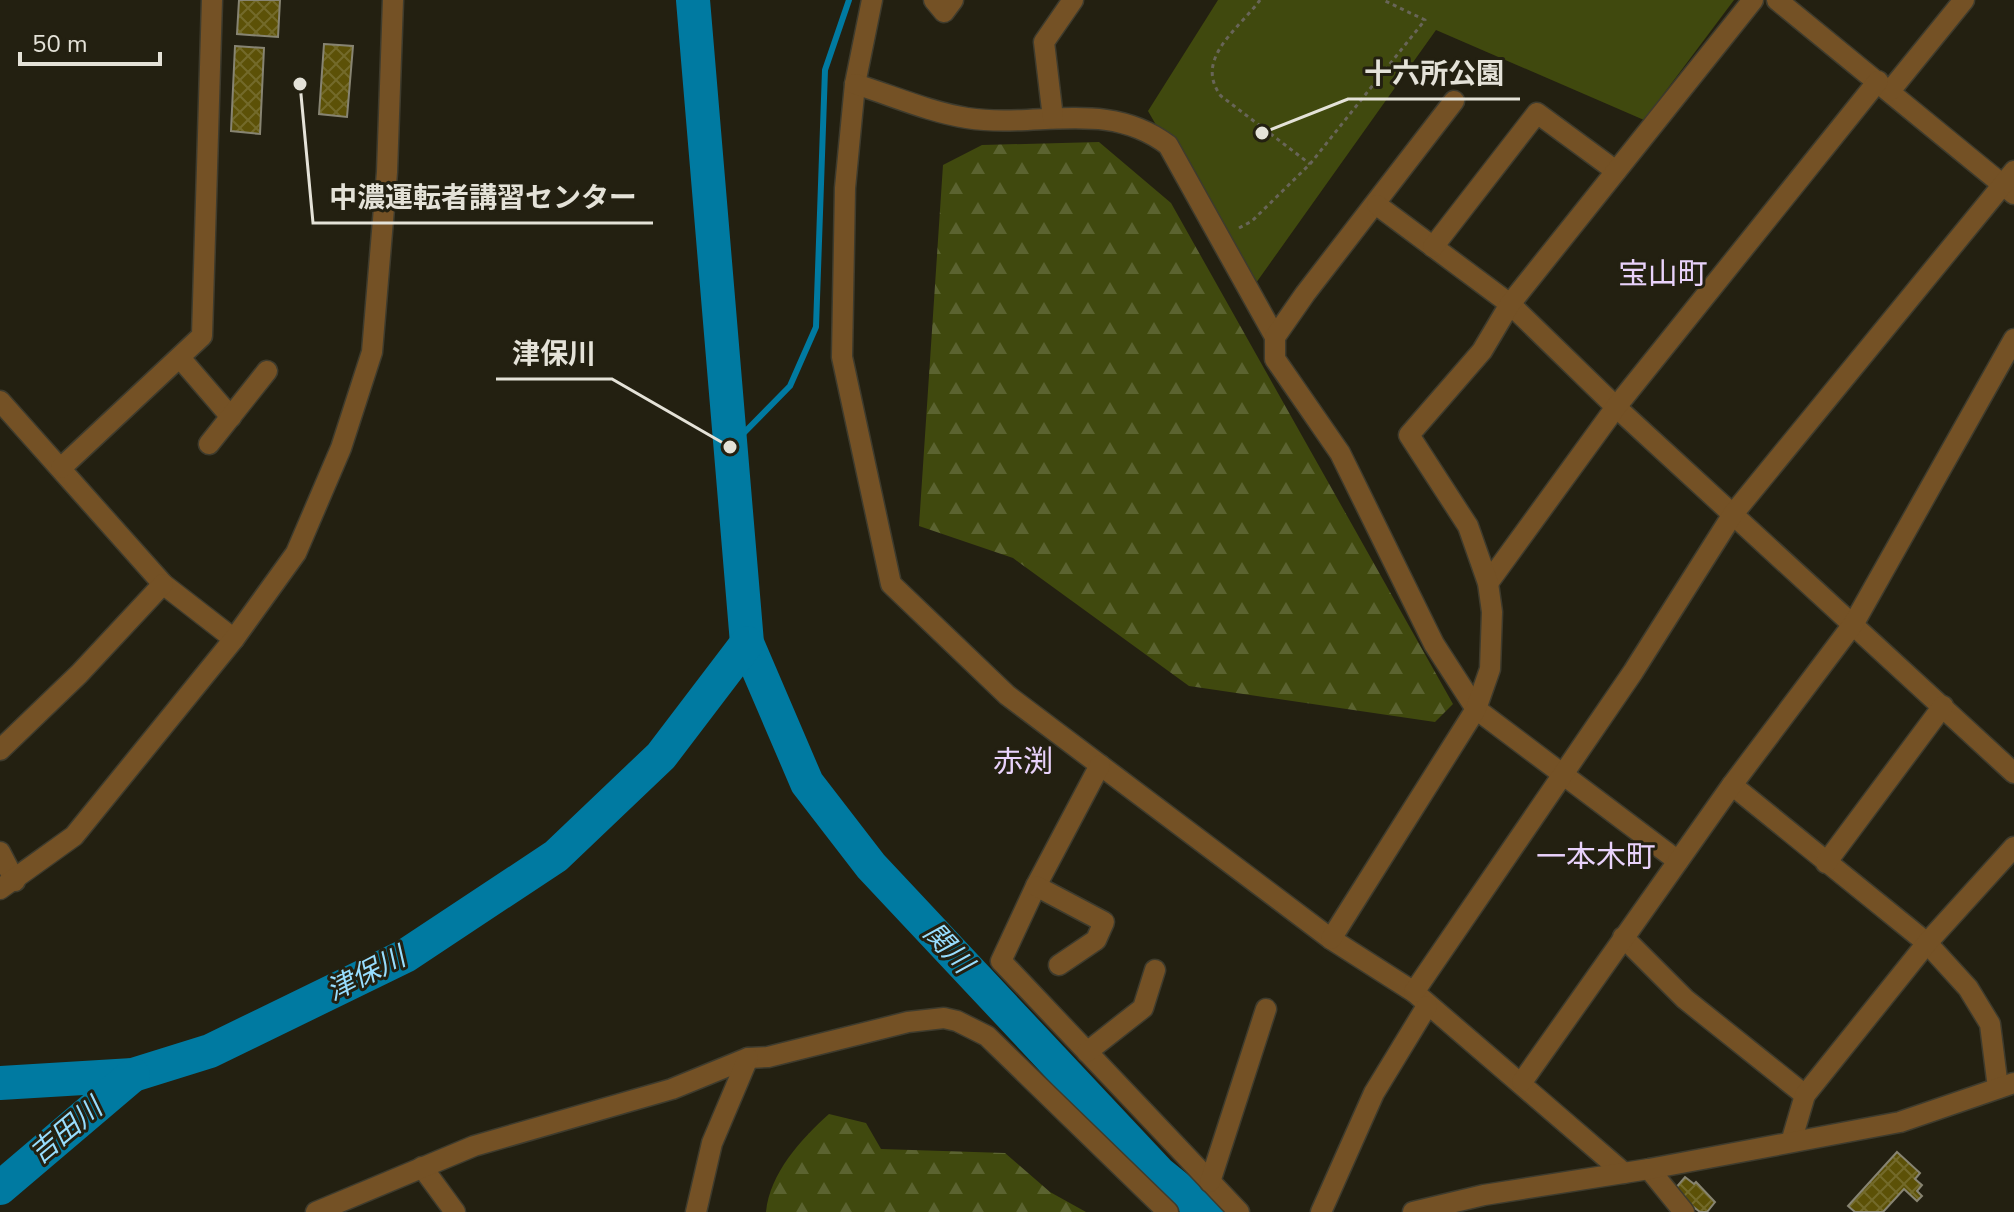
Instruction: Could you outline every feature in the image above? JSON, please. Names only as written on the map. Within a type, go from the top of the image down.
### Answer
[{"type":"street","points":[[61,468],[132,398],[181,359],[202,336],[212,0]]},
{"type":"street","points":[[0,852],[7,885],[74,836],[234,639],[296,553],[341,448],[372,352],[387,172],[393,0]]},
{"type":"street","points":[[872,0],[855,84],[845,188],[842,357],[891,584],[1007,695],[1331,939],[1421,999],[1522,1082],[1624,1173]]},
{"type":"street","points":[[934,0],[944,12],[953,0]]},
{"type":"street","points":[[1053,118],[1044,42],[1073,0]]},
{"type":"street","points":[[1331,939],[1476,709],[1490,669],[1492,612],[1488,583],[1468,526],[1409,435],[1482,351],[1510,304],[1753,0]]},
{"type":"street","points":[[1321,1212],[1374,1093],[1421,999],[1560,775],[1633,672],[1733,514],[2010,183],[1777,0]]},
{"type":"street","points":[[1488,583],[1616,407],[1884,86],[1964,0]]},
{"type":"street","points":[[855,84],[967,118],[1108,118],[1151,132],[1168,145],[1275,337],[1275,359],[1340,453],[1434,644],[1476,709],[1678,861]]},
{"type":"street","points":[[1275,337],[1377,205],[1410,155],[1454,101]]},
{"type":"street","points":[[1433,247],[1537,113],[1616,171]]},
{"type":"street","points":[[1377,205],[1510,304],[1616,407],[2014,773]]},
{"type":"street","points":[[1522,1082],[1732,785],[1854,623],[2014,339]]},
{"type":"street","points":[[181,359],[231,417]]},
{"type":"street","points":[[209,444],[267,371]]},
{"type":"street","points":[[0,401],[8,425],[61,468],[163,584],[234,639]]},
{"type":"street","points":[[0,750],[69,684],[163,584]]},
{"type":"street","points":[[1826,863],[1943,706]]},
{"type":"street","points":[[1100,765],[1036,886],[1001,961],[1239,1212]]},
{"type":"street","points":[[1413,1212],[1484,1195],[1649,1169],[1792,1139],[1900,1122],[2006,1085],[1990,1024],[1968,988],[1927,943],[1732,785]]},
{"type":"street","points":[[1792,1139],[1805,1095],[1927,943],[2014,847]]},
{"type":"street","points":[[1036,886],[1104,922],[1096,940],[1059,965]]},
{"type":"street","points":[[1623,937],[1685,999],[1805,1095]]},
{"type":"street","points":[[1087,1052],[1143,1008],[1155,970]]},
{"type":"street","points":[[1210,1182],[1266,1009]]},
{"type":"street","points":[[316,1212],[474,1146],[672,1089],[748,1058],[768,1057],[908,1022],[944,1018],[987,1036],[1168,1212]]},
{"type":"street","points":[[696,1212],[712,1143],[748,1058]]},
{"type":"street","points":[[422,1167],[427,1179],[455,1212]]},
{"type":"street","points":[[1649,1169],[1684,1212]]},
{"type":"path","points":[[1260,0],[1215,55],[1210,71],[1212,84],[1221,96],[1310,164]]},
{"type":"path","points":[[1231,232],[1252,221],[1310,164],[1425,20],[1383,0]]},
{"type":"green space","points":[[1218,0],[1734,0],[1644,120],[1436,30],[1251,290],[1148,111]]},
{"type":"green space","points":[[1099,142],[1171,203],[1453,704],[1435,722],[1189,686],[1013,558],[919,526],[943,165],[982,145]]},
{"type":"green space","points":[[829,1114],[866,1123],[881,1149],[1005,1153],[1050,1192],[1086,1212],[766,1212],[780,1170],[808,1134]]},
{"type":"building","points":[[239,0],[280,0],[278,37],[237,34]]},
{"type":"building","points":[[324,44],[353,46],[347,117],[319,114]]},
{"type":"building","points":[[235,46],[264,48],[260,134],[231,131]]},
{"type":"building","points":[[1897,1152],[1920,1173],[1915,1179],[1922,1185],[1917,1191],[1922,1196],[1917,1201],[1904,1189],[1883,1212],[1855,1212],[1848,1206]]},
{"type":"building","points":[[1685,1177],[1694,1184],[1696,1182],[1715,1202],[1707,1212],[1700,1212],[1673,1191]]},
{"type":"waterway","name":"関川","points":[[693,0],[747,643],[807,783],[871,866],[1159,1173],[1207,1212]]},
{"type":"waterway","points":[[730,447],[790,386],[816,327],[825,70],[849,0]]},
{"type":"waterway","name":"津保川","points":[[0,1083],[133,1075],[210,1051],[405,956],[556,856],[661,756],[747,643]]},
{"type":"waterway","name":"吉田川","points":[[0,1188],[133,1075]]},
{"type":"place","name":"中濃運転者講習センター","points":[[300,84]]},
{"type":"place","name":"十六所公園","points":[[1262,133]]},
{"type":"place","name":"津保川","points":[[730,447]]},
{"type":"district","name":"宝山町","points":[[1663,274]]},
{"type":"district","name":"赤渕","points":[[1023,762]]},
{"type":"district","name":"一本木町","points":[[1596,857]]}]
